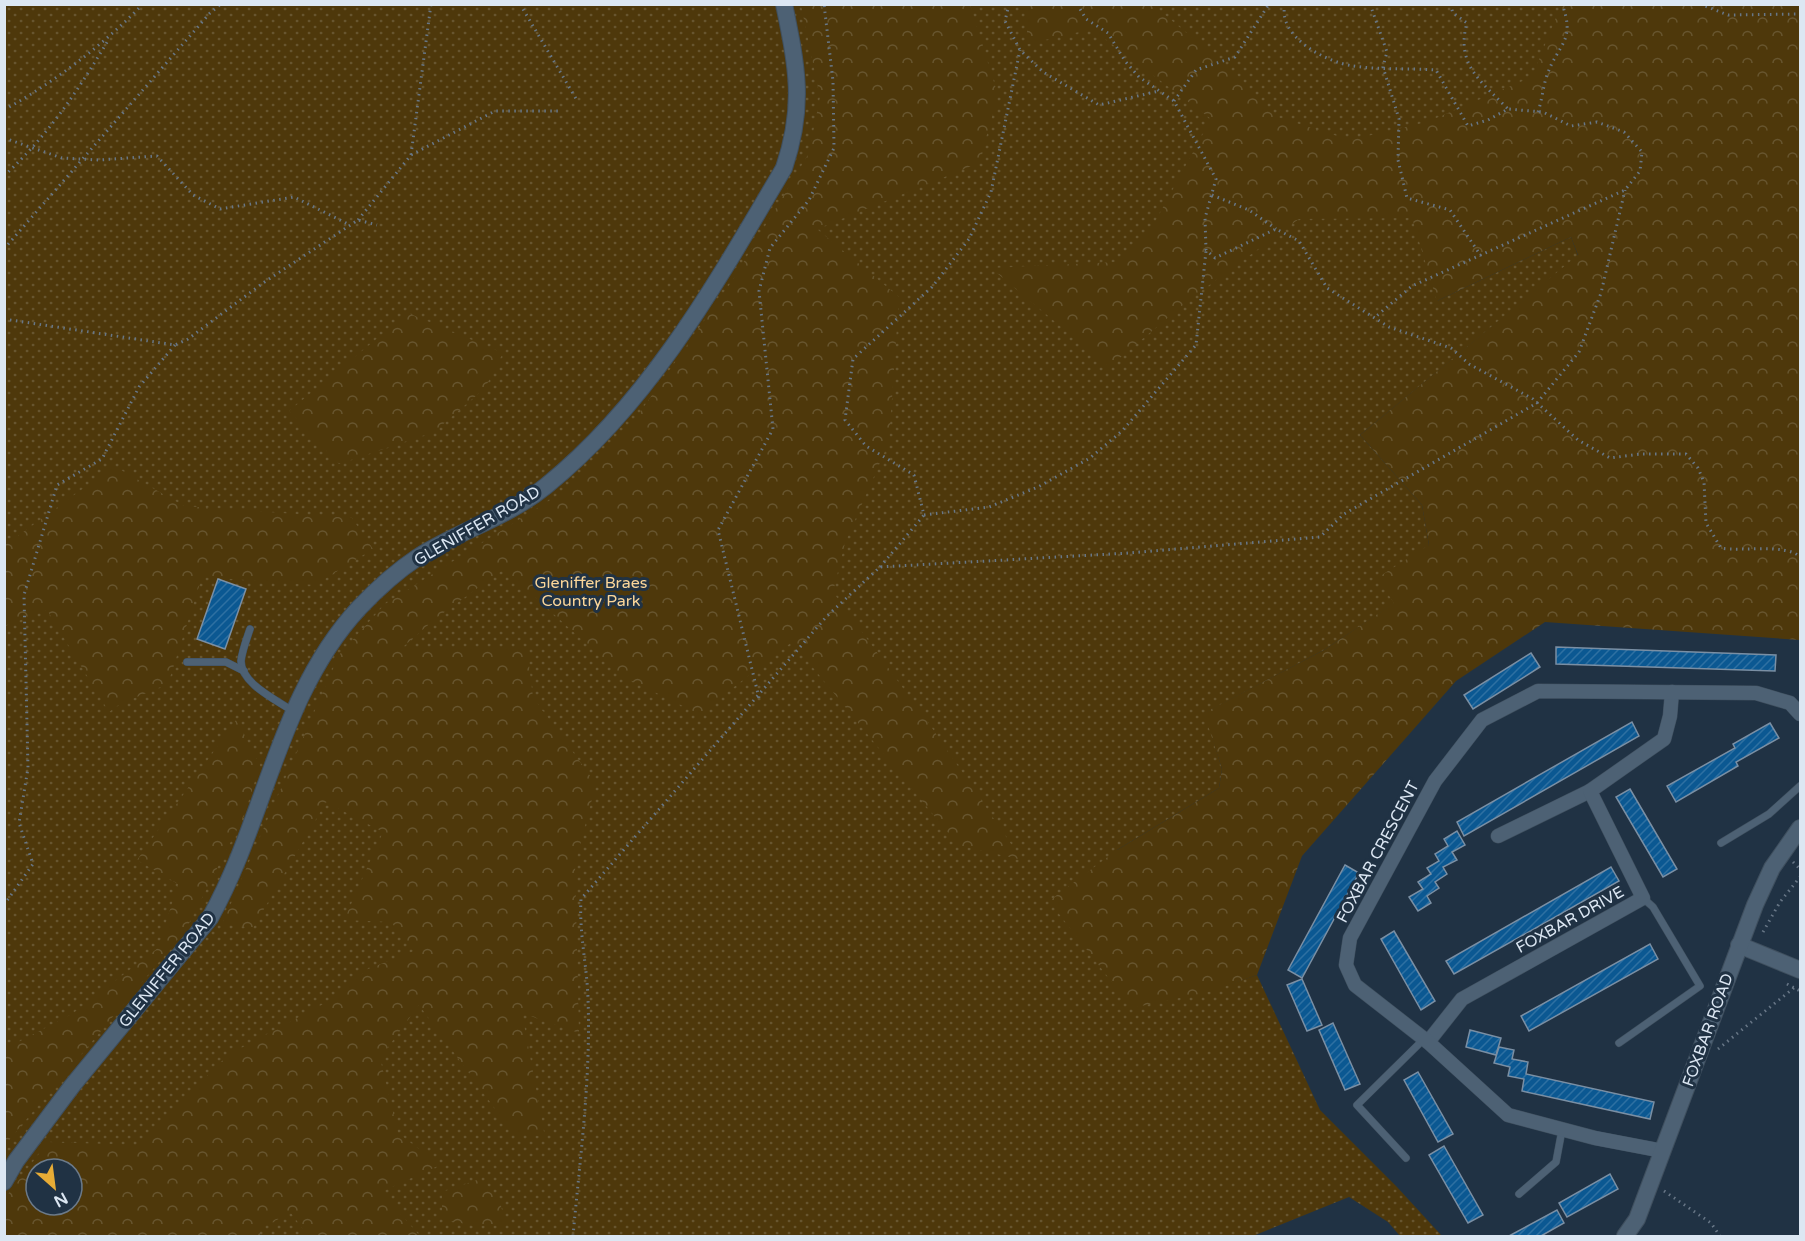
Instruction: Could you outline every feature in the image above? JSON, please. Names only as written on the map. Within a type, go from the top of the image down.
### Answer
[{"type":"main road","name":"GLENIFFER ROAD","points":[[4,1182],[10,1163],[210,918],[227,888],[244,847],[294,712],[329,645],[358,609],[418,557],[513,508],[544,488],[622,413],[661,363],[737,246],[787,158],[798,112],[798,85],[784,4]]},
{"type":"main road","name":"FOXBAR ROAD","points":[[1625,1236],[1637,1219],[1702,1051],[1746,948],[1773,868],[1800,828]]},
{"type":"main road","points":[[1746,948],[1800,971]]},
{"type":"street","name":"FOXBAR CRESCENT","points":[[1664,1151],[1563,1130],[1508,1115],[1426,1041],[1355,985],[1346,965],[1350,939],[1435,781],[1482,720],[1538,691],[1756,693],[1790,703],[1800,714]]},
{"type":"street","points":[[1498,836],[1590,791],[1664,738],[1670,716],[1672,692]]},
{"type":"street","name":"FOXBAR DRIVE","points":[[1426,1041],[1462,999],[1643,898],[1590,791]]},
{"type":"lane","points":[[250,628],[241,661],[244,671],[249,680],[294,712]]},
{"type":"lane","points":[[186,662],[226,662],[244,671]]},
{"type":"lane","points":[[1721,843],[1768,814],[1800,786]]},
{"type":"lane","points":[[1619,1043],[1700,986],[1653,908],[1643,898]]},
{"type":"lane","points":[[1406,1158],[1357,1105],[1426,1041]]},
{"type":"lane","points":[[1520,1194],[1556,1162],[1563,1130]]},
{"type":"path","points":[[4,110],[38,92],[110,38],[143,4]]},
{"type":"path","points":[[4,249],[221,4]]},
{"type":"path","points":[[411,155],[431,4]]},
{"type":"path","points":[[520,4],[578,102]]},
{"type":"path","points":[[759,698],[718,530],[773,429],[759,291],[770,248],[809,200],[834,148],[833,81],[824,4]]},
{"type":"path","points":[[1009,4],[1005,21],[1020,50],[1043,72],[1099,105],[1159,91]]},
{"type":"path","points":[[573,1236],[586,1093],[588,999],[579,927],[581,899],[759,698],[827,616],[880,567],[924,515],[988,507],[1038,487],[1090,458],[1122,431],[1196,345],[1206,250],[1205,218],[1216,179],[1174,101],[1139,77],[1125,62],[1108,33],[1086,19],[1077,4]]},
{"type":"path","points":[[1174,101],[1196,70],[1234,57],[1269,4]]},
{"type":"path","points":[[880,567],[1129,553],[1320,537],[1344,514],[1537,403],[1579,352],[1601,293],[1625,190],[1640,171],[1642,152],[1624,132],[1597,122],[1571,126],[1538,112],[1508,109],[1488,120],[1468,126],[1436,70],[1353,66],[1326,58],[1294,37],[1283,13],[1284,4]]},
{"type":"path","points":[[1370,4],[1387,52],[1383,67],[1399,119],[1398,160],[1407,198],[1450,210],[1481,256]]},
{"type":"path","points":[[1450,4],[1453,13],[1467,23],[1463,35],[1466,62],[1508,109]]},
{"type":"path","points":[[1538,112],[1547,75],[1566,40],[1569,22],[1562,4]]},
{"type":"path","points":[[1700,4],[1728,15],[1800,14]]},
{"type":"path","points":[[4,176],[33,148],[73,99],[110,38]]},
{"type":"path","points":[[924,515],[914,475],[866,446],[845,420],[853,359],[932,286],[969,239],[991,192],[1020,50]]},
{"type":"path","points":[[4,905],[33,864],[19,823],[28,768],[24,596],[57,485],[102,459],[139,387],[175,345],[188,339],[263,283],[358,220],[411,155],[495,111],[559,111]]},
{"type":"path","points":[[4,138],[62,158],[99,160],[158,156],[193,195],[220,209],[294,197],[350,225]]},
{"type":"path","points":[[1374,318],[1412,286],[1625,190]]},
{"type":"path","points":[[1212,195],[1249,210],[1299,242],[1327,288],[1389,327],[1451,348],[1469,364],[1537,403],[1578,440],[1610,458],[1641,454],[1686,454],[1698,468],[1704,482],[1706,524],[1721,548],[1773,549],[1797,553],[1800,556]]},
{"type":"path","points":[[358,220],[377,225]]},
{"type":"path","points":[[1206,250],[1215,258],[1276,229]]},
{"type":"path","points":[[4,319],[175,345]]},
{"type":"path","points":[[1746,948],[1800,877]]},
{"type":"path","points":[[1702,1051],[1714,1052],[1792,988],[1800,971]]},
{"type":"path","points":[[1651,1183],[1711,1223],[1720,1236]]},
{"type":"green space","name":"Gleniffer Braes Country Park","points":[[4,5],[1790,5],[1437,301],[1571,237],[1578,256],[1360,435],[1422,505],[1429,545],[1395,603],[1324,650],[1205,713],[1222,769],[1219,788],[1117,850],[1212,990],[1257,975],[1320,1110],[1442,1236],[1400,1236],[1388,1222],[1349,1197],[1253,1236],[261,1236],[236,1189],[5,1236]]},
{"type":"green space","points":[[801,5],[970,5],[998,95],[979,163],[817,229],[899,297],[889,442],[845,543],[833,592],[932,728],[1022,860],[958,845],[792,642],[699,714],[622,676],[504,569],[435,619],[403,647],[527,649],[533,697],[596,784],[575,864],[579,1033],[522,1013],[545,1137],[512,1132],[419,1005],[380,1058],[398,1133],[440,1165],[381,1192],[420,1236],[308,1236],[291,1213],[258,1229],[261,1236],[5,1236],[5,1198],[24,1173],[24,1217],[84,1217],[84,1157],[36,1157],[48,1142],[137,1145],[228,1055],[327,1002],[368,969],[414,951],[391,922],[344,920],[383,832],[326,802],[253,928],[222,924],[339,655],[385,604],[558,495],[624,435],[734,278],[809,153],[820,97]]},
{"type":"green space","points":[[1025,5],[1153,5],[1236,74],[1277,117],[1350,140],[1427,122],[1532,77],[1561,5],[1800,5],[1800,640],[1545,622],[1456,681],[1302,856],[1257,975],[1212,991],[1132,1008],[1049,901],[1117,850],[1219,788],[1222,769],[1204,713],[1324,650],[1394,603],[1377,578],[1429,545],[1422,505],[1360,435],[1578,255],[1571,237],[1437,301],[1412,218],[1299,219],[1189,300],[1109,367],[991,268],[1117,262],[1149,233],[1211,119],[1092,29],[1028,44]]},
{"type":"green space","points":[[408,313],[503,353],[485,388],[434,432],[339,464],[289,411]]},
{"type":"green space","points":[[114,466],[184,506],[352,518],[373,549],[315,585],[202,577],[168,684],[120,704],[109,712],[47,610],[5,626],[4,546]]},
{"type":"green space","points":[[236,720],[260,765],[244,816],[185,931],[5,1145],[5,1049],[72,1014],[158,948],[178,884],[137,860]]},
{"type":"green space","points":[[480,1179],[498,1199],[504,1225],[475,1226],[442,1219],[442,1192]]},
{"type":"building","points":[[218,579],[246,589],[225,649],[197,639]]},
{"type":"building","points":[[1556,647],[1776,655],[1775,671],[1556,664]]},
{"type":"building","points":[[1531,653],[1540,667],[1473,709],[1464,695]]},
{"type":"building","points":[[1632,722],[1639,736],[1464,836],[1457,822]]},
{"type":"building","points":[[1770,723],[1779,738],[1736,762],[1738,766],[1676,802],[1667,786],[1735,748],[1733,744]]},
{"type":"building","points":[[1630,789],[1677,869],[1663,877],[1616,797]]},
{"type":"building","points":[[1457,831],[1465,845],[1452,852],[1457,860],[1443,867],[1447,874],[1435,882],[1439,888],[1427,896],[1431,903],[1418,911],[1409,897],[1423,889],[1418,882],[1431,874],[1427,868],[1439,861],[1435,854],[1448,846],[1444,839]]},
{"type":"building","points":[[1345,865],[1359,873],[1302,978],[1288,970]]},
{"type":"building","points":[[1611,867],[1619,881],[1454,974],[1446,961]]},
{"type":"building","points":[[1394,931],[1435,1001],[1421,1010],[1381,939]]},
{"type":"building","points":[[1650,944],[1658,959],[1529,1031],[1521,1016]]},
{"type":"building","points":[[1302,979],[1322,1025],[1307,1031],[1287,985]]},
{"type":"building","points":[[1333,1023],[1360,1084],[1345,1090],[1319,1030]]},
{"type":"building","points":[[1470,1030],[1501,1038],[1496,1055],[1466,1047]]},
{"type":"building","points":[[1499,1047],[1514,1050],[1512,1059],[1528,1062],[1526,1074],[1654,1102],[1650,1119],[1522,1091],[1524,1079],[1508,1076],[1510,1067],[1494,1063]]},
{"type":"building","points":[[1418,1072],[1453,1134],[1438,1142],[1404,1080]]},
{"type":"building","points":[[1444,1146],[1483,1215],[1468,1223],[1429,1155]]},
{"type":"building","points":[[1610,1174],[1618,1189],[1567,1217],[1559,1203]]},
{"type":"building","points":[[1557,1210],[1564,1223],[1541,1236],[1509,1236]]}]
